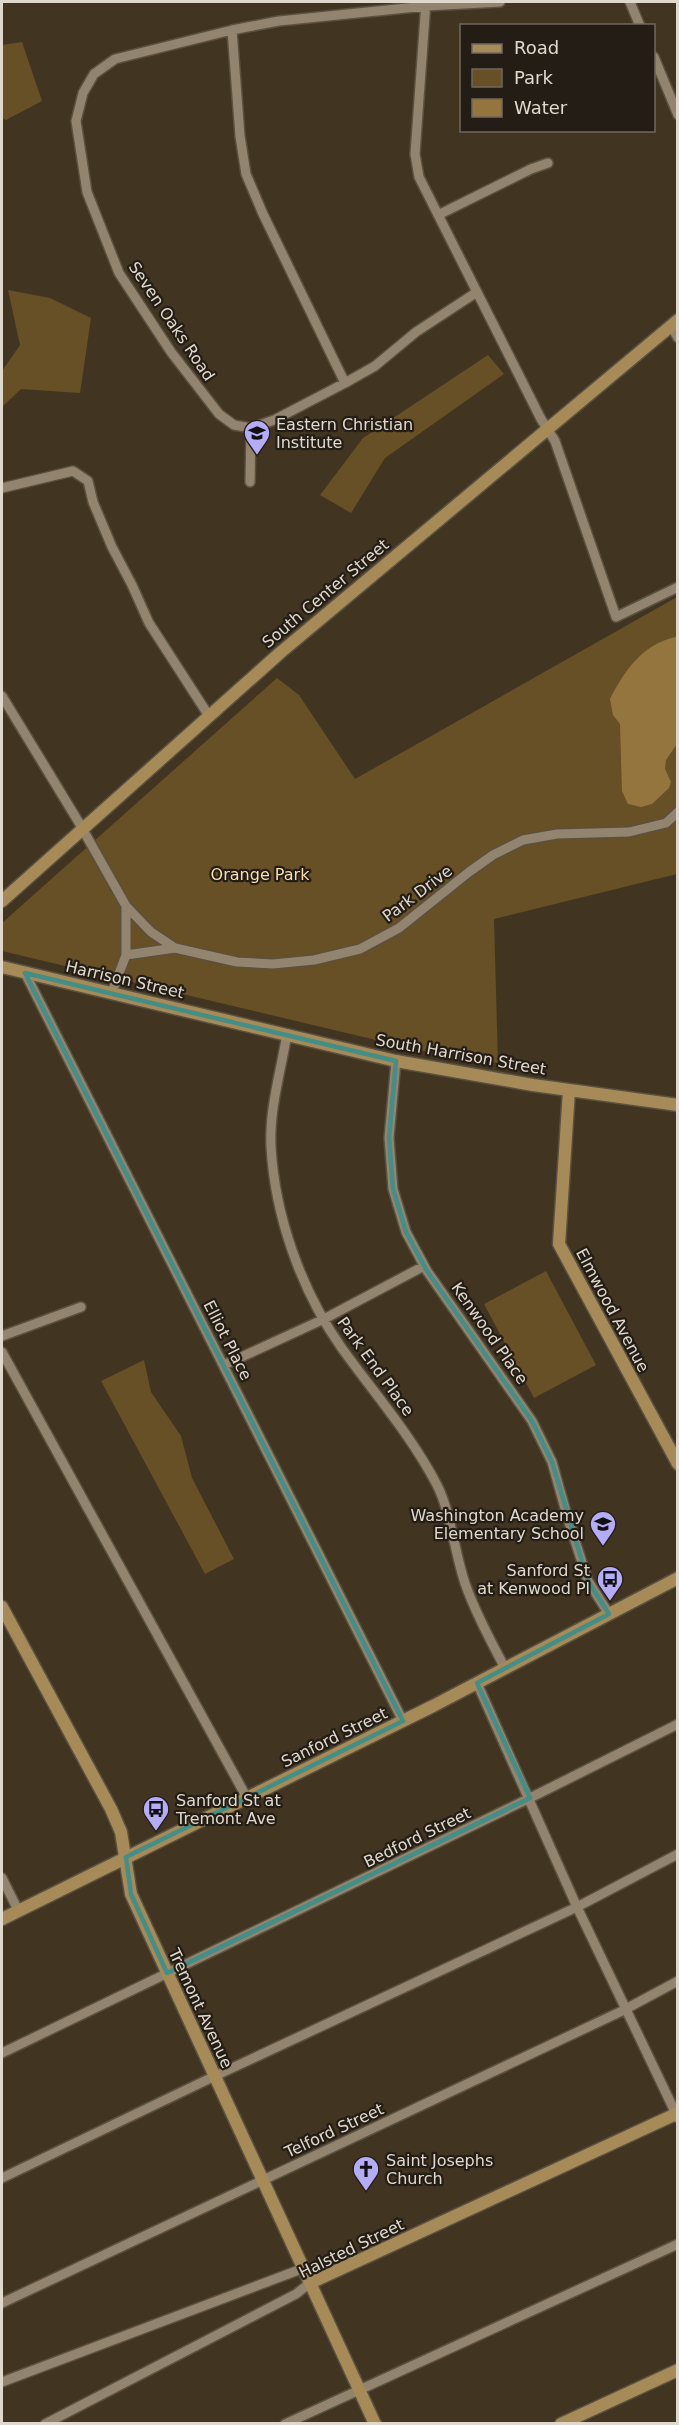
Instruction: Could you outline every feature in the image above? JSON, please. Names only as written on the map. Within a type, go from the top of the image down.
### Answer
[{"type":"main road","name":"South Center Street","points":[[2,901],[369,577],[674,323]]},
{"type":"main road","name":"Harrison Street","points":[[2,967],[242,1023]]},
{"type":"main road","name":"South Harrison Street","points":[[242,1023],[396,1061],[569,1090],[678,1105]]},
{"type":"main road","name":"Elmwood Avenue","points":[[569,1090],[559,1245],[678,1464]]},
{"type":"main road","name":"Sanford Street","points":[[2,1918],[403,1721],[678,1578]]},
{"type":"main road","name":"Tremont Avenue","points":[[2,1607],[111,1809],[121,1832],[131,1894],[375,2424]]},
{"type":"main road","name":"Halsted Street","points":[[310,2283],[677,2115]]},
{"type":"main road","points":[[561,2424],[678,2370]]},
{"type":"street","name":"Seven Oaks Road","points":[[251,428],[234,425],[219,414],[171,352],[119,273],[87,192],[76,121],[83,93],[94,74],[114,60],[232,30],[279,21],[426,4],[500,2]]},
{"type":"street","points":[[630,2],[639,24]]},
{"type":"street","points":[[426,4],[415,154],[419,177],[555,441],[616,617],[678,587]]},
{"type":"street","points":[[232,30],[240,136],[246,174],[345,383]]},
{"type":"street","points":[[655,59],[678,115]]},
{"type":"street","points":[[438,215],[531,169],[549,163]]},
{"type":"street","points":[[250,482],[251,428],[307,404],[375,366],[416,332],[477,292]]},
{"type":"street","points":[[674,323],[678,338]]},
{"type":"street","points":[[2,488],[73,471],[88,481],[93,502],[112,547],[149,623],[209,716]]},
{"type":"street","name":"Park Drive","points":[[2,696],[126,906],[151,932],[175,948],[237,962],[273,964],[314,960],[360,949],[399,928],[469,872],[493,855],[523,840],[557,834],[629,832],[666,822],[678,812]]},
{"type":"street","points":[[112,992],[126,955],[126,906]]},
{"type":"street","points":[[126,955],[175,948]]},
{"type":"street","name":"Elliot Place","points":[[25,974],[403,1721]]},
{"type":"street","name":"Park End Place","points":[[287,1034],[274,1109],[271,1146],[282,1215],[297,1262],[324,1319],[341,1347],[420,1454],[439,1489],[466,1586],[506,1668]]},
{"type":"street","name":"Kenwood Place","points":[[396,1061],[389,1138],[393,1189],[406,1232],[424,1266],[532,1421],[552,1462],[588,1581],[609,1614]]},
{"type":"street","points":[[224,1365],[324,1319],[424,1266]]},
{"type":"street","points":[[2,1336],[81,1307]]},
{"type":"street","points":[[2,1352],[247,1798]]},
{"type":"street","points":[[477,1683],[577,1907],[677,2115]]},
{"type":"street","name":"Bedford Street","points":[[2,2053],[678,1724]]},
{"type":"street","points":[[2,2178],[214,2076],[577,1907],[678,1854]]},
{"type":"street","points":[[2,1878],[18,1910]]},
{"type":"street","name":"Telford Street","points":[[2,2303],[625,2009],[678,1981]]},
{"type":"street","points":[[285,2424],[678,2244]]},
{"type":"street","points":[[2,2382],[304,2268]]},
{"type":"street","name":"Halsted Street","points":[[45,2424],[296,2294],[310,2283]]},
{"type":"highlighted area","points":[[25,973],[396,1061],[389,1138],[393,1189],[406,1232],[427,1271],[532,1421],[552,1462],[588,1581],[609,1614],[477,1683],[530,1798],[167,1973],[131,1894],[126,1857],[403,1721]]},
{"type":"green space","points":[[22,42],[42,101],[6,120],[2,118],[2,45]]},
{"type":"green space","points":[[8,290],[50,298],[91,318],[80,393],[21,389],[2,407],[2,371],[20,345]]},
{"type":"green space","points":[[488,355],[504,374],[385,458],[351,513],[320,495],[363,438]]},
{"type":"green space","name":"Orange Park","points":[[677,597],[677,874],[494,919],[498,1063],[418,1050],[2,951],[2,923],[277,678],[299,695],[355,779]]},
{"type":"green space","points":[[546,1271],[596,1365],[534,1398],[484,1304]]},
{"type":"green space","points":[[144,1360],[151,1392],[181,1436],[192,1478],[234,1559],[205,1574],[101,1381]]},
{"type":"water","points":[[675,637],[678,638],[677,744],[666,760],[665,769],[671,782],[669,788],[652,804],[641,807],[628,804],[622,791],[620,724],[613,715],[610,699],[628,669],[644,652]]},
{"type":"place","name":"Eastern Christian Institute","points":[[257,456]]},
{"type":"place","name":"Washington Academy Elementary School","points":[[603,1547]]},
{"type":"place","name":"Sanford St at Kenwood Pl","points":[[610,1602]]},
{"type":"place","name":"Sanford St at Tremont Ave","points":[[156,1832]]},
{"type":"place","name":"Saint Josephs Church","points":[[366,2192]]}]
